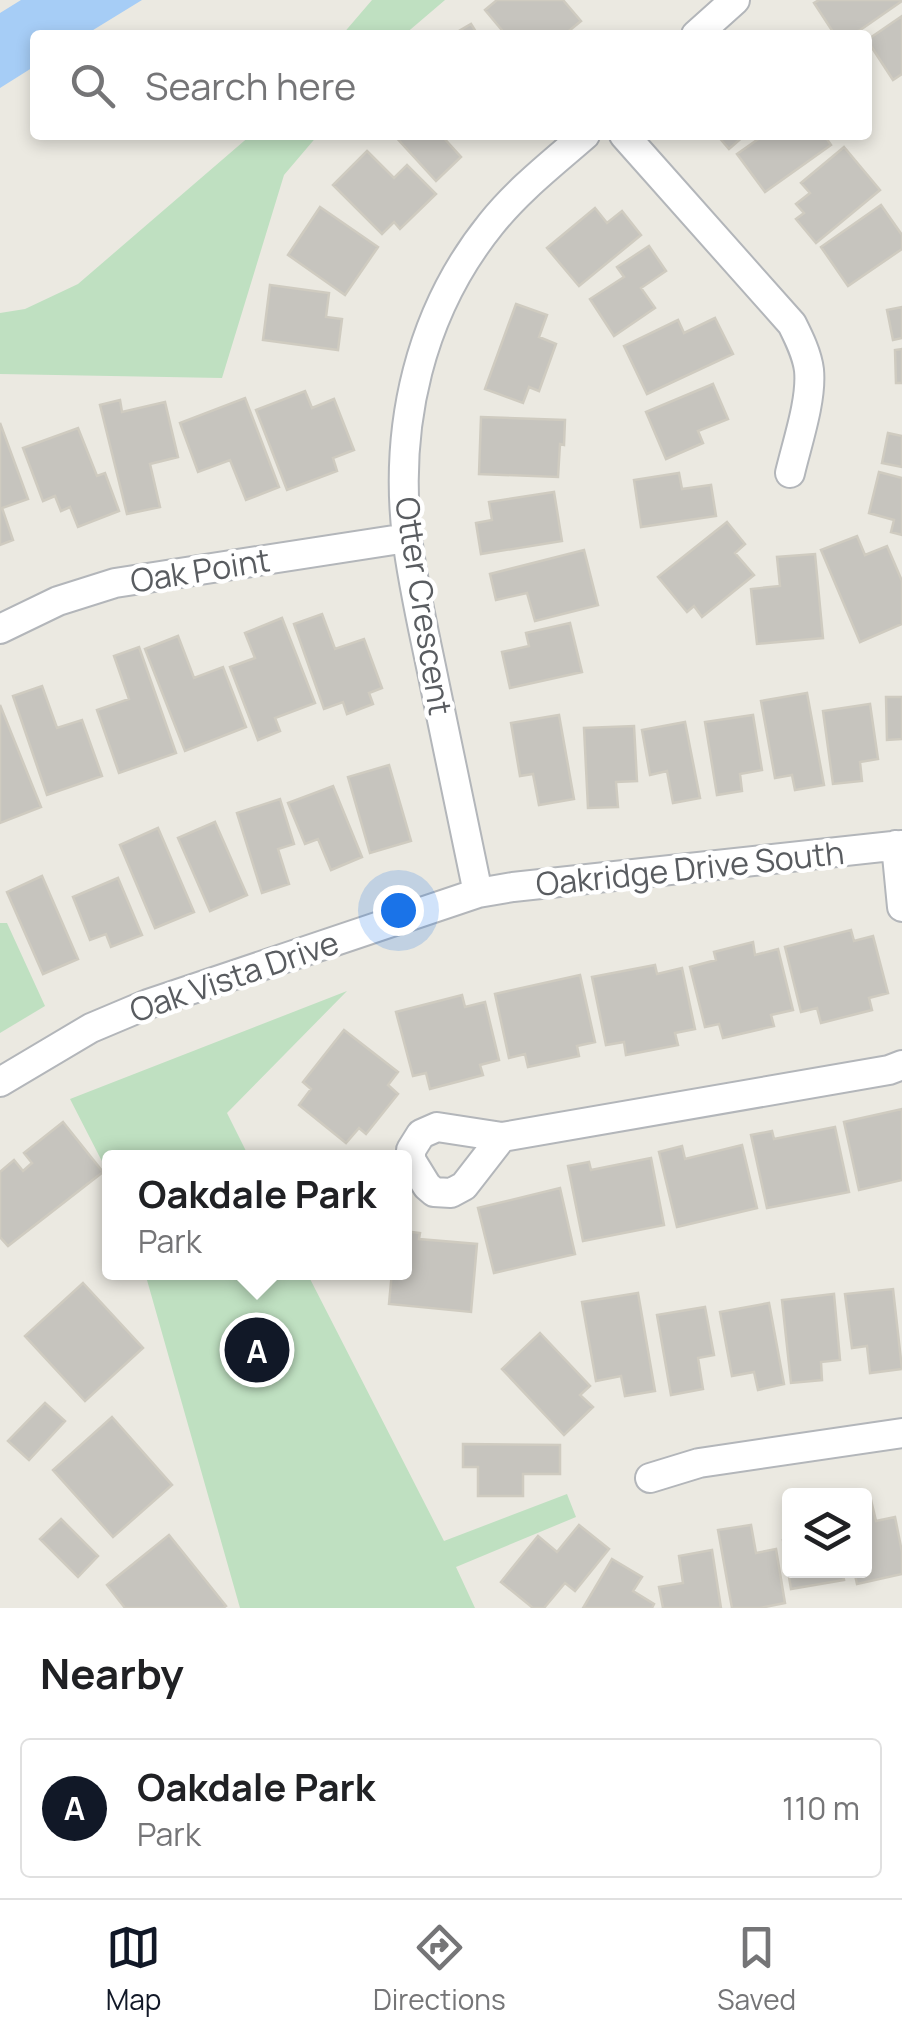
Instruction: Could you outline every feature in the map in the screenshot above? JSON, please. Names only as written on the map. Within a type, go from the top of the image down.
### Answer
[{"type":"street","points":[[702,30],[735,0]]},
{"type":"street","name":"Otter Crescent","points":[[478,893],[407,538],[406,431],[420,358],[458,272],[514,199],[579,140]]},
{"type":"street","points":[[628,140],[792,324],[801,342],[809,369],[790,473]]},
{"type":"street","name":"Oak Point","points":[[0,629],[46,606],[114,583],[407,538]]},
{"type":"street","points":[[899,845],[902,907]]},
{"type":"street","name":"Oakridge Drive South","points":[[478,893],[899,845]]},
{"type":"street","name":"Oak Vista Drive","points":[[0,1082],[91,1028],[148,1004],[478,893]]},
{"type":"street","points":[[502,1137],[902,1065]]},
{"type":"street","points":[[650,1478],[699,1463],[902,1433]]},
{"type":"green space","points":[[372,0],[445,0],[410,30],[346,30]]},
{"type":"green space","points":[[245,140],[314,140],[284,175],[222,378],[0,374],[0,313],[25,309],[78,284]]},
{"type":"green space","points":[[0,923],[7,923],[45,1006],[0,1033]]},
{"type":"green space","points":[[347,991],[227,1113],[246,1150],[102,1150],[102,1161],[70,1099]]},
{"type":"green space","points":[[147,1280],[311,1280],[444,1541],[567,1494],[576,1517],[456,1567],[475,1608],[240,1608]]},
{"type":"water","points":[[21,0],[142,0],[93,30],[30,30],[30,69],[0,88],[0,13]]},
{"type":"building","points":[[497,0],[563,0],[581,21],[570,30],[502,30],[485,10]]},
{"type":"building","points":[[902,0],[860,30],[832,30],[814,3]]},
{"type":"building","points":[[902,16],[902,74],[893,80],[872,48],[872,37]]},
{"type":"building","points":[[399,140],[446,140],[461,157],[436,181]]},
{"type":"building","points":[[721,140],[739,140],[729,149]]},
{"type":"building","points":[[757,140],[828,140],[831,145],[765,192],[737,154]]},
{"type":"building","points":[[844,147],[880,190],[816,243],[796,219],[804,213],[796,204],[810,193],[801,183]]},
{"type":"building","points":[[367,151],[394,178],[407,165],[436,194],[400,229],[394,222],[382,234],[333,185]]},
{"type":"building","points":[[881,205],[902,235],[902,249],[848,286],[821,247]]},
{"type":"building","points":[[320,207],[378,247],[345,295],[288,255]]},
{"type":"building","points":[[595,208],[607,223],[622,211],[641,235],[579,286],[547,248]]},
{"type":"building","points":[[649,246],[666,271],[641,288],[655,308],[614,336],[590,299],[624,277],[617,267]]},
{"type":"building","points":[[270,285],[329,293],[326,317],[342,319],[338,350],[263,340]]},
{"type":"building","points":[[516,304],[547,315],[539,337],[556,344],[539,391],[529,387],[523,403],[485,389]]},
{"type":"building","points":[[902,307],[902,338],[893,340],[887,310]]},
{"type":"building","points":[[715,318],[733,354],[647,394],[624,346],[678,320],[684,333]]},
{"type":"building","points":[[902,349],[902,383],[896,383],[895,350]]},
{"type":"building","points":[[713,384],[728,419],[698,431],[703,443],[666,459],[646,412]]},
{"type":"building","points":[[305,391],[312,408],[334,399],[354,450],[333,458],[337,471],[287,490],[256,410]]},
{"type":"building","points":[[245,398],[279,487],[246,500],[230,460],[198,472],[180,423]]},
{"type":"building","points":[[120,400],[122,412],[165,402],[178,457],[150,464],[160,507],[127,514],[100,405]]},
{"type":"building","points":[[481,417],[565,420],[558,477],[479,474]]},
{"type":"building","points":[[0,423],[28,499],[2,508],[13,540],[0,545]]},
{"type":"building","points":[[78,428],[97,476],[105,473],[119,511],[78,527],[70,507],[61,511],[55,496],[43,501],[23,448]]},
{"type":"building","points":[[888,433],[902,436],[902,467],[882,463]]},
{"type":"building","points":[[879,472],[902,478],[902,535],[891,532],[894,520],[869,513]]},
{"type":"building","points":[[679,473],[682,489],[711,485],[716,516],[641,527],[634,480]]},
{"type":"building","points":[[554,492],[562,541],[481,554],[476,523],[492,520],[489,502]]},
{"type":"building","points":[[727,522],[745,544],[735,553],[754,575],[702,617],[694,606],[687,612],[658,577]]},
{"type":"building","points":[[857,536],[865,555],[887,546],[902,581],[902,624],[860,642],[821,550]]},
{"type":"building","points":[[584,550],[598,605],[535,621],[527,593],[496,600],[490,574]]},
{"type":"building","points":[[815,554],[823,638],[757,644],[751,589],[780,586],[777,557]]},
{"type":"building","points":[[322,614],[335,649],[364,639],[382,688],[369,693],[373,704],[347,714],[343,702],[324,709],[294,624]]},
{"type":"building","points":[[282,618],[315,703],[275,718],[280,731],[258,740],[230,667],[255,658],[245,633]]},
{"type":"building","points":[[570,623],[582,672],[510,688],[502,652],[529,646],[526,633]]},
{"type":"building","points":[[178,636],[194,678],[223,667],[246,727],[185,751],[145,649]]},
{"type":"building","points":[[139,647],[176,753],[119,773],[97,710],[129,699],[114,656]]},
{"type":"building","points":[[42,686],[57,728],[82,720],[102,776],[47,795],[13,696]]},
{"type":"building","points":[[807,693],[824,785],[795,790],[792,775],[775,778],[761,701]]},
{"type":"building","points":[[886,697],[902,697],[902,739],[887,740]]},
{"type":"building","points":[[870,704],[878,759],[860,762],[862,781],[833,784],[823,711]]},
{"type":"building","points":[[0,705],[41,807],[0,823]]},
{"type":"building","points":[[559,715],[574,799],[539,805],[533,774],[520,776],[511,723]]},
{"type":"building","points":[[753,715],[762,770],[740,774],[742,791],[717,795],[705,722]]},
{"type":"building","points":[[685,722],[700,798],[673,803],[667,771],[650,775],[642,730]]},
{"type":"building","points":[[634,726],[637,781],[616,782],[618,807],[588,808],[584,728]]},
{"type":"building","points":[[389,765],[411,841],[370,853],[348,777]]},
{"type":"building","points":[[333,786],[362,857],[331,870],[318,839],[305,844],[288,803]]},
{"type":"building","points":[[280,799],[294,844],[278,849],[289,884],[262,893],[237,813]]},
{"type":"building","points":[[215,822],[247,895],[210,911],[178,838]]},
{"type":"building","points":[[158,828],[194,912],[155,928],[120,845]]},
{"type":"building","points":[[42,876],[78,959],[43,974],[7,892]]},
{"type":"building","points":[[118,878],[142,935],[111,947],[106,934],[90,940],[73,897]]},
{"type":"building","points":[[851,930],[854,941],[873,936],[888,993],[869,998],[872,1010],[821,1023],[817,1008],[801,1012],[785,947]]},
{"type":"building","points":[[753,942],[755,955],[778,949],[793,1010],[771,1015],[774,1026],[723,1038],[719,1024],[705,1027],[690,967],[716,960],[714,952]]},
{"type":"building","points":[[655,965],[657,974],[682,968],[695,1029],[675,1033],[678,1045],[626,1055],[624,1042],[606,1045],[592,977]]},
{"type":"building","points":[[580,975],[595,1042],[577,1046],[579,1056],[528,1067],[525,1054],[509,1058],[495,994]]},
{"type":"building","points":[[462,995],[465,1007],[485,1002],[499,1060],[480,1065],[483,1075],[430,1089],[426,1073],[413,1076],[396,1012]]},
{"type":"building","points":[[344,1030],[398,1072],[388,1085],[398,1094],[366,1134],[359,1128],[346,1143],[299,1105],[311,1089],[303,1082]]},
{"type":"building","points":[[902,1109],[902,1180],[859,1190],[844,1122]]},
{"type":"building","points":[[63,1122],[102,1173],[8,1246],[0,1237],[0,1172],[14,1160],[23,1171],[32,1163],[24,1153]]},
{"type":"building","points":[[835,1127],[849,1192],[767,1208],[751,1135],[772,1131],[774,1139]]},
{"type":"building","points":[[742,1145],[757,1208],[677,1227],[659,1152],[682,1146],[685,1159]]},
{"type":"building","points":[[651,1158],[664,1225],[583,1241],[568,1166],[589,1162],[591,1170]]},
{"type":"building","points":[[560,1188],[575,1254],[494,1273],[478,1208]]},
{"type":"building","points":[[412,1232],[420,1233],[419,1239],[477,1244],[471,1312],[389,1304],[391,1280],[412,1280]]},
{"type":"building","points":[[83,1283],[143,1348],[85,1401],[25,1336]]},
{"type":"building","points":[[893,1289],[902,1369],[870,1373],[867,1346],[852,1348],[845,1294]]},
{"type":"building","points":[[638,1293],[655,1391],[625,1396],[621,1376],[596,1381],[582,1302]]},
{"type":"building","points":[[834,1294],[840,1360],[821,1362],[822,1380],[791,1383],[782,1300]]},
{"type":"building","points":[[769,1303],[784,1384],[758,1390],[754,1372],[732,1376],[720,1312]]},
{"type":"building","points":[[705,1307],[714,1355],[698,1358],[703,1389],[671,1395],[657,1315]]},
{"type":"building","points":[[540,1333],[590,1386],[580,1395],[593,1407],[564,1435],[502,1369]]},
{"type":"building","points":[[45,1403],[65,1421],[29,1460],[8,1441]]},
{"type":"building","points":[[112,1417],[172,1485],[113,1537],[53,1470]]},
{"type":"building","points":[[463,1444],[560,1445],[560,1474],[523,1474],[523,1496],[478,1496],[478,1467],[463,1467]]},
{"type":"building","points":[[872,1504],[876,1521],[895,1517],[902,1574],[857,1584],[856,1578],[872,1578]]},
{"type":"building","points":[[61,1519],[98,1556],[78,1577],[40,1539]]},
{"type":"building","points":[[579,1525],[609,1549],[575,1591],[565,1583],[544,1608],[533,1608],[501,1582],[538,1536],[557,1552]]},
{"type":"building","points":[[751,1525],[756,1553],[776,1549],[785,1603],[732,1608],[718,1530]]},
{"type":"building","points":[[169,1535],[226,1606],[125,1608],[107,1585]]},
{"type":"building","points":[[712,1550],[721,1608],[663,1608],[659,1587],[683,1583],[679,1556]]},
{"type":"building","points":[[612,1559],[642,1577],[633,1591],[654,1604],[652,1608],[583,1608]]},
{"type":"building","points":[[789,1578],[844,1580],[791,1589]]},
{"type":"place","name":"Oakdale Park","points":[[257,1350]]}]
